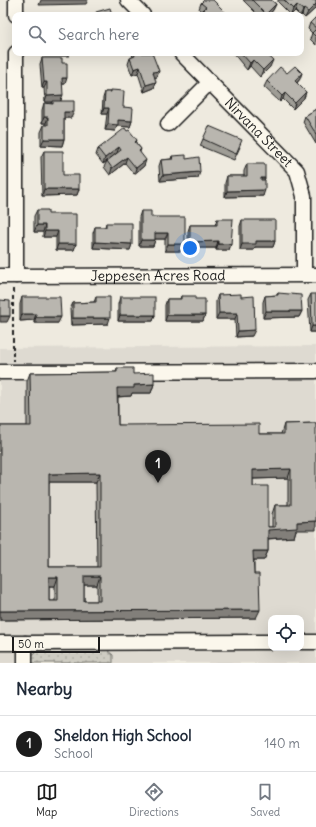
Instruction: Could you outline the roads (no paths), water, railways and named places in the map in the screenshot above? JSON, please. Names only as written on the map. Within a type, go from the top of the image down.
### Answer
[{"type":"street","points":[[16,0],[16,12]]},
{"type":"street","points":[[128,0],[140,12]]},
{"type":"street","points":[[9,276],[16,56]]},
{"type":"street","name":"Nirvana Street","points":[[184,56],[297,171],[304,196],[310,275]]},
{"type":"street","points":[[168,124],[210,82]]},
{"type":"street","name":"Jeppesen Acres Road","points":[[9,276],[310,275]]},
{"type":"street","points":[[6,372],[316,371]]},
{"type":"street","points":[[0,643],[268,642]]},
{"type":"street","points":[[304,642],[316,642]]},
{"type":"street","points":[[25,643],[25,663]]},
{"type":"place","name":"Sheldon High School","points":[[158,483]]}]
